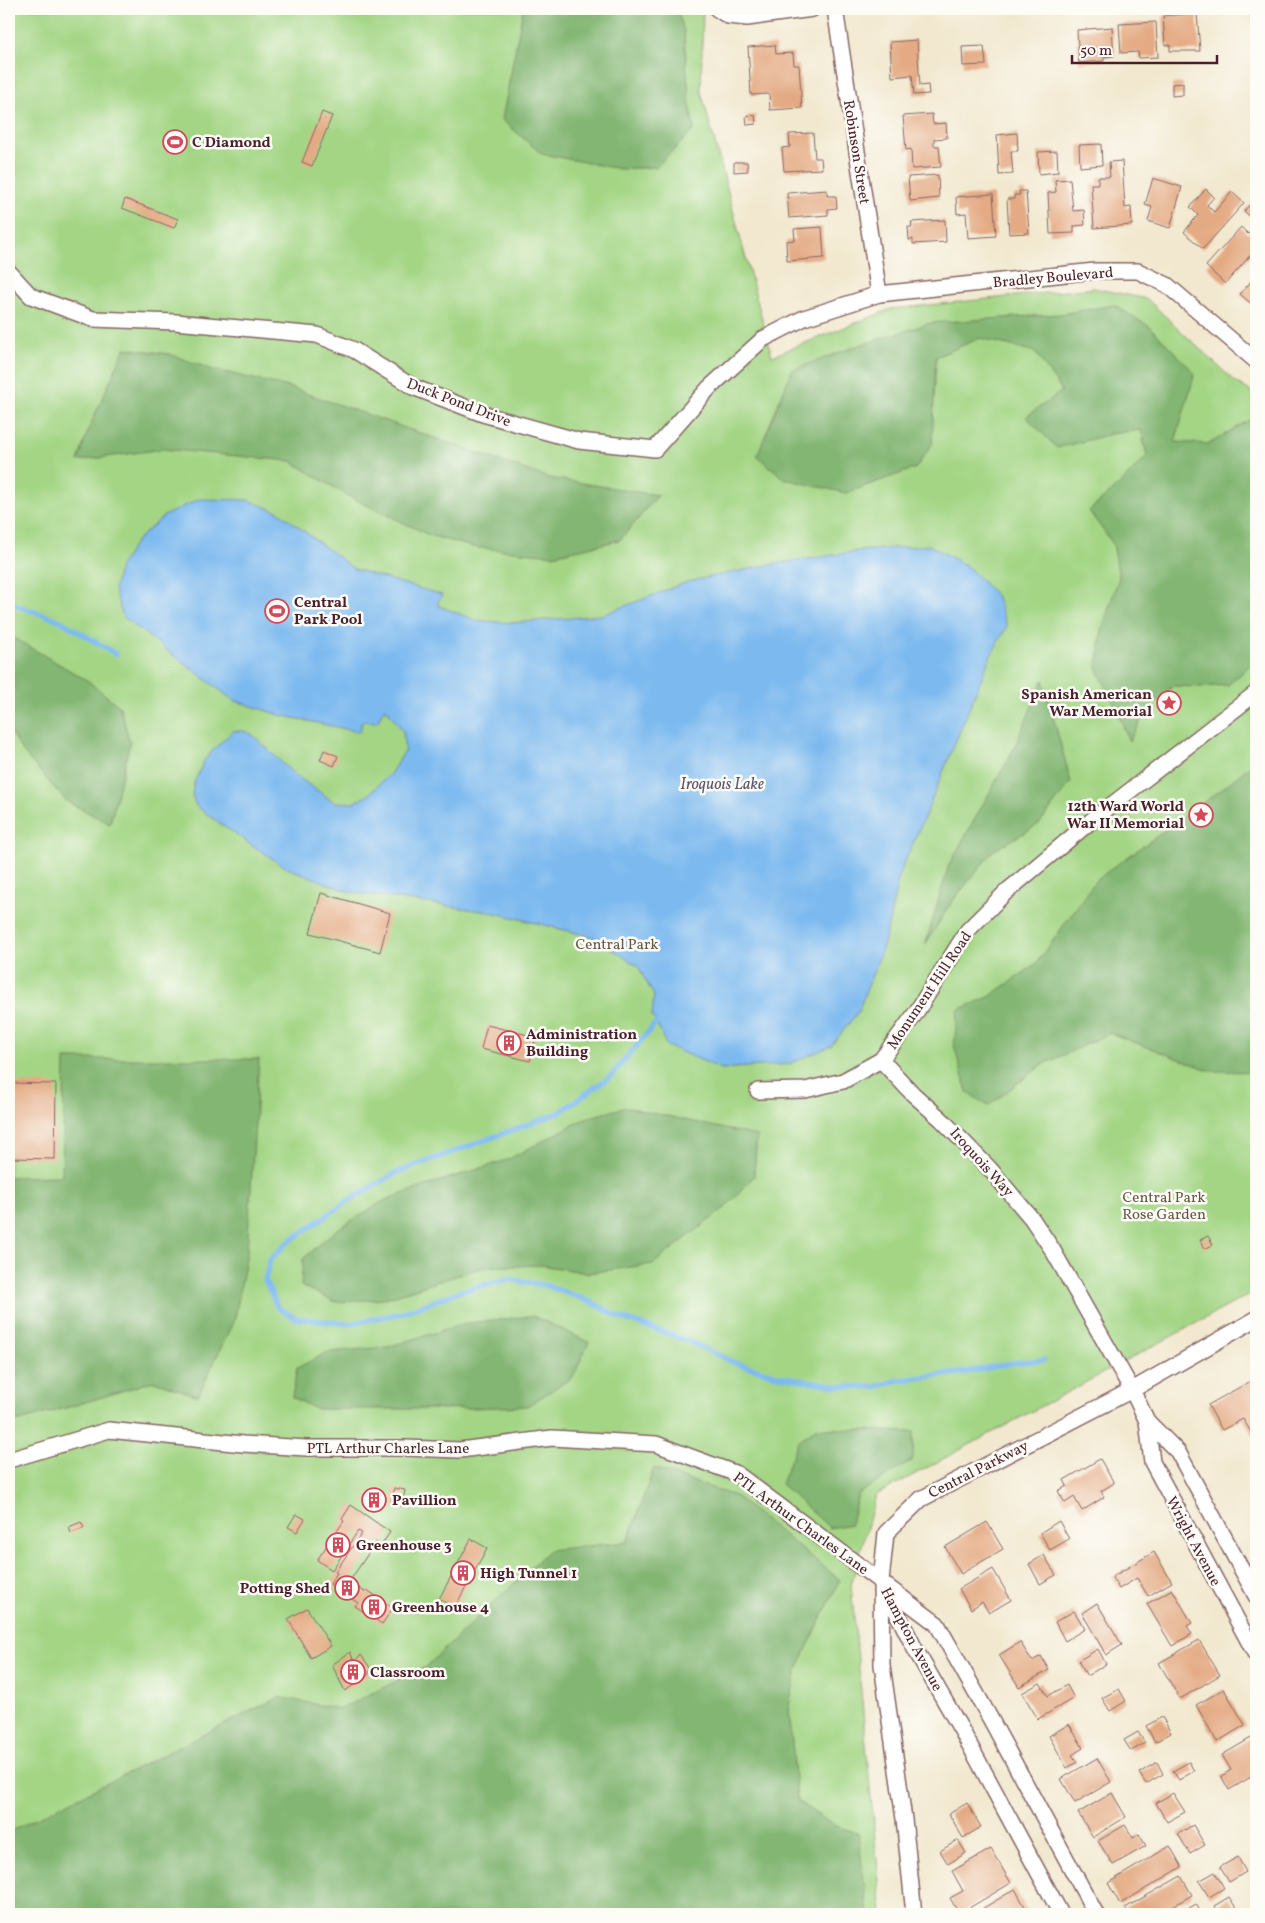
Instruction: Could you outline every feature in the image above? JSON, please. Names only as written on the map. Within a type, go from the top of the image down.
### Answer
[{"type":"street","points":[[723,13],[747,18],[812,9]]},
{"type":"street","name":"Robinson Street","points":[[835,9],[879,294]]},
{"type":"street","name":"Bradley Boulevard","points":[[879,294],[1095,271],[1138,271],[1168,285],[1256,361]]},
{"type":"street","name":"Duck Pond Drive","points":[[9,272],[31,296],[93,319],[175,322],[318,334],[354,350],[413,387],[483,414],[579,441],[655,449],[709,388],[763,339],[804,318],[879,294]]},
{"type":"street","name":"Monument Hill Road","points":[[881,1060],[915,1014],[968,930],[1006,892],[1091,821],[1256,693]]},
{"type":"street","points":[[758,1090],[805,1090],[843,1080],[881,1060]]},
{"type":"street","name":"Iroquois Way","points":[[881,1060],[913,1094],[990,1168],[1032,1219],[1052,1249],[1132,1390]]},
{"type":"street","name":"Central Parkway","points":[[914,1914],[904,1819],[882,1665],[881,1582],[886,1533],[921,1499],[1132,1390],[1256,1319]]},
{"type":"street","name":"Wright Avenue","points":[[1132,1390],[1147,1421],[1152,1462],[1256,1655]]},
{"type":"street","name":"Wright Avenue","points":[[1147,1421],[1178,1452],[1256,1596]]},
{"type":"street","name":"PTL Arthur Charles Lane","points":[[9,1460],[109,1430],[243,1444],[306,1448],[460,1450],[552,1438],[656,1444],[737,1474],[881,1582]]},
{"type":"street","name":"Hampton Avenue","points":[[881,1582],[915,1649],[962,1731],[1061,1914]]},
{"type":"street","name":"Hampton Avenue","points":[[881,1582],[937,1624],[1096,1914]]},
{"type":"green space","name":"Central Park","points":[[9,9],[703,9],[701,91],[772,356],[891,309],[1094,288],[1147,299],[1233,380],[1256,395],[1256,1291],[876,1495],[851,1585],[882,1914],[9,1914]]},
{"type":"green space","points":[[523,9],[677,9],[684,31],[689,98],[694,130],[656,167],[620,169],[542,154],[502,120]]},
{"type":"green space","points":[[1114,305],[1150,327],[1195,373],[1175,442],[1209,444],[1254,417],[1256,418],[1256,660],[1228,685],[1202,687],[1173,686],[1147,711],[1129,741],[1118,712],[1097,668],[1102,629],[1119,577],[1113,544],[1089,511],[1119,485],[1147,456],[1141,430],[1115,433],[1057,448],[1026,417],[1062,391],[1035,352],[980,338],[936,357],[932,444],[916,468],[846,493],[785,479],[757,456],[792,370],[857,346],[930,323],[1061,314]]},
{"type":"green space","points":[[125,348],[169,354],[211,369],[288,387],[549,478],[658,495],[620,540],[553,555],[472,547],[429,535],[346,495],[291,461],[162,449],[78,461],[89,428]]},
{"type":"green space","points":[[9,635],[88,681],[120,707],[130,743],[110,824],[66,801],[22,751],[9,730]]},
{"type":"green space","points":[[1043,680],[1071,782],[1039,824],[993,851],[951,903],[925,945],[949,865],[1014,749]]},
{"type":"green space","points":[[1256,761],[1256,1072],[1211,1071],[1110,1033],[1042,1065],[988,1106],[967,1092],[954,1045],[958,1010],[989,997],[1036,964],[1096,880],[1218,792]]},
{"type":"green space","points":[[65,1059],[259,1059],[247,1252],[235,1318],[198,1396],[154,1381],[9,1424],[9,1177],[62,1176]]},
{"type":"green space","points":[[626,1107],[757,1136],[754,1176],[725,1208],[653,1264],[588,1273],[541,1265],[484,1267],[383,1299],[336,1302],[301,1286],[303,1259],[336,1230],[385,1200],[507,1160],[586,1118]]},
{"type":"green space","points":[[533,1316],[589,1342],[573,1377],[527,1406],[444,1409],[316,1409],[292,1397],[297,1368],[328,1352],[387,1347],[467,1323]]},
{"type":"green space","points":[[816,1428],[914,1432],[913,1460],[858,1494],[851,1524],[830,1528],[781,1484],[798,1441]]},
{"type":"green space","points":[[654,1468],[735,1496],[840,1580],[797,1669],[789,1706],[797,1801],[833,1825],[858,1833],[868,1914],[9,1914],[9,1832],[279,1697],[340,1709],[427,1666],[549,1550],[627,1542]]},
{"type":"water","name":"Iroquois Lake","points":[[199,499],[247,500],[279,512],[354,569],[442,595],[437,605],[475,620],[512,623],[602,615],[687,582],[768,565],[859,551],[929,545],[967,566],[996,595],[1007,626],[991,655],[899,875],[884,944],[858,1012],[831,1046],[789,1064],[722,1069],[667,1046],[652,1015],[654,996],[638,966],[593,937],[496,913],[350,892],[285,867],[196,806],[192,795],[194,783],[204,761],[233,731],[244,731],[253,735],[295,775],[334,802],[353,803],[367,796],[390,774],[405,751],[403,731],[385,707],[377,722],[362,721],[360,732],[280,715],[233,700],[123,617],[114,589],[120,566],[137,540],[164,516]]},
{"type":"building","points":[[1252,10],[1256,10],[1256,45],[1255,45]]},
{"type":"building","points":[[1197,13],[1200,51],[1170,51],[1170,45],[1165,45],[1163,16]]},
{"type":"building","points":[[1156,22],[1158,57],[1139,58],[1138,52],[1121,53],[1119,24]]},
{"type":"building","points":[[1112,27],[1114,56],[1104,57],[1104,61],[1079,63],[1077,30]]},
{"type":"building","points":[[917,40],[920,86],[928,85],[929,94],[914,95],[912,75],[892,77],[890,42]]},
{"type":"building","points":[[775,45],[776,54],[793,53],[794,65],[799,65],[802,108],[770,110],[769,94],[751,95],[748,47]]},
{"type":"building","points":[[984,46],[986,65],[963,66],[962,47]]},
{"type":"building","points":[[1183,83],[1183,95],[1172,96],[1172,84]]},
{"type":"building","points":[[322,112],[332,116],[312,166],[302,162]]},
{"type":"building","points":[[932,114],[933,124],[946,123],[947,138],[934,139],[934,146],[939,146],[941,167],[912,169],[911,149],[906,150],[903,116]]},
{"type":"building","points":[[755,115],[756,124],[747,125],[746,116]]},
{"type":"building","points":[[813,133],[815,158],[821,158],[822,169],[784,171],[782,148],[790,147],[789,134]]},
{"type":"building","points":[[1017,133],[1018,151],[1011,151],[1013,174],[999,175],[997,135]]},
{"type":"building","points":[[1101,144],[1102,165],[1080,167],[1079,145]]},
{"type":"building","points":[[1057,151],[1058,172],[1039,174],[1038,152]]},
{"type":"building","points":[[1122,161],[1125,208],[1131,207],[1132,225],[1094,228],[1091,184],[1098,184],[1098,177],[1110,177],[1109,162]]},
{"type":"building","points":[[734,162],[747,162],[748,171],[734,172]]},
{"type":"building","points":[[938,175],[939,198],[910,201],[908,177]]},
{"type":"building","points":[[1153,178],[1182,187],[1170,228],[1148,221],[1152,207],[1145,205]]},
{"type":"building","points":[[1070,179],[1073,211],[1084,210],[1085,225],[1074,226],[1074,233],[1050,234],[1048,193],[1056,192],[1055,180]]},
{"type":"building","points":[[1206,189],[1214,197],[1207,205],[1214,212],[1232,192],[1244,203],[1203,249],[1184,232],[1198,215],[1190,207]]},
{"type":"building","points":[[827,190],[827,196],[836,196],[837,208],[828,209],[828,215],[789,218],[787,193]]},
{"type":"building","points":[[1019,191],[1026,191],[1029,233],[1009,234],[1007,199],[1014,199],[1014,195],[1020,195]]},
{"type":"building","points":[[993,194],[996,236],[968,238],[966,213],[957,214],[956,197]]},
{"type":"building","points":[[1256,198],[1256,222],[1244,211]]},
{"type":"building","points":[[125,199],[178,219],[174,228],[122,208]]},
{"type":"building","points":[[945,220],[946,242],[913,244],[913,239],[909,240],[908,227],[912,227],[911,222]]},
{"type":"building","points":[[822,227],[824,258],[787,261],[786,241],[795,240],[794,229]]},
{"type":"building","points":[[1241,227],[1248,234],[1252,230],[1256,234],[1256,249],[1225,284],[1206,266]]},
{"type":"building","points":[[1256,276],[1256,308],[1240,294]]},
{"type":"building","points":[[324,750],[338,756],[334,766],[320,760]]},
{"type":"building","points":[[321,893],[390,913],[380,952],[310,933]]},
{"type":"building","name":"Administration Building","points":[[487,1025],[536,1037],[530,1061],[481,1049]]},
{"type":"building","points":[[9,1083],[56,1084],[55,1159],[9,1158]]},
{"type":"building","points":[[1208,1236],[1213,1245],[1204,1249],[1200,1240]]},
{"type":"building","points":[[1256,1378],[1256,1436],[1254,1437],[1243,1419],[1222,1430],[1208,1405]]},
{"type":"building","points":[[1100,1459],[1114,1483],[1101,1491],[1104,1497],[1082,1511],[1074,1497],[1065,1503],[1058,1491],[1067,1486],[1064,1480]]},
{"type":"building","points":[[394,1488],[405,1490],[402,1506],[391,1504]]},
{"type":"building","name":"Pavillion","points":[[371,1490],[385,1499],[378,1510],[364,1501]]},
{"type":"building","points":[[351,1505],[390,1532],[381,1546],[376,1542],[349,1582],[365,1592],[367,1590],[393,1608],[382,1624],[355,1606],[358,1603],[330,1584],[337,1573],[335,1572],[362,1533],[358,1531],[332,1570],[317,1560],[344,1521],[342,1519]]},
{"type":"building","points":[[296,1514],[305,1519],[297,1532],[288,1527]]},
{"type":"building","points":[[1059,1521],[1069,1539],[1050,1550],[1040,1533]]},
{"type":"building","points":[[81,1522],[84,1528],[71,1533],[69,1527]]},
{"type":"building","points":[[987,1522],[1003,1549],[961,1574],[945,1547]]},
{"type":"building","name":"High Tunnel 1","points":[[471,1539],[487,1548],[455,1607],[439,1599]]},
{"type":"building","points":[[1154,1552],[1172,1582],[1148,1596],[1137,1578],[1119,1589],[1112,1577]]},
{"type":"building","points":[[1044,1555],[1056,1575],[1040,1584],[1029,1564]]},
{"type":"building","points":[[993,1569],[1011,1600],[989,1613],[982,1602],[971,1609],[959,1589]]},
{"type":"building","points":[[1172,1589],[1192,1623],[1187,1626],[1192,1634],[1172,1646],[1147,1604]]},
{"type":"building","points":[[1097,1603],[1122,1645],[1106,1655],[1082,1613]]},
{"type":"building","points":[[307,1608],[331,1646],[311,1658],[288,1619]]},
{"type":"building","points":[[1074,1611],[1085,1629],[1065,1641],[1055,1622]]},
{"type":"building","points":[[1199,1640],[1220,1675],[1180,1699],[1159,1663]]},
{"type":"building","points":[[1020,1642],[1032,1661],[1041,1656],[1049,1670],[1019,1687],[999,1655]]},
{"type":"building","points":[[1098,1649],[1106,1664],[1087,1676],[1078,1661]]},
{"type":"building","name":"Classroom","points":[[350,1652],[354,1661],[361,1655],[371,1669],[368,1675],[345,1691],[332,1665]]},
{"type":"building","points":[[1040,1683],[1048,1696],[1067,1685],[1074,1698],[1038,1719],[1022,1693]]},
{"type":"building","points":[[1119,1689],[1126,1701],[1110,1711],[1102,1698]]},
{"type":"building","points":[[1224,1689],[1245,1725],[1217,1742],[1196,1705]]},
{"type":"building","points":[[1162,1717],[1171,1733],[1155,1742],[1146,1726]]},
{"type":"building","points":[[1069,1724],[1083,1748],[1072,1755],[1077,1762],[1067,1768],[1049,1736]]},
{"type":"building","points":[[1138,1732],[1145,1743],[1131,1751],[1124,1740]]},
{"type":"building","points":[[1251,1738],[1256,1748],[1256,1774],[1229,1790],[1221,1776],[1231,1770],[1222,1755]]},
{"type":"building","points":[[1097,1758],[1111,1782],[1075,1803],[1061,1779]]},
{"type":"building","points":[[1157,1762],[1163,1774],[1146,1784],[1139,1773]]},
{"type":"building","points":[[1189,1762],[1194,1771],[1179,1780],[1173,1771]]},
{"type":"building","points":[[1112,1793],[1126,1817],[1093,1837],[1078,1813]]},
{"type":"building","points":[[1173,1793],[1185,1812],[1167,1822],[1156,1803]]},
{"type":"building","points":[[967,1803],[981,1827],[963,1838],[949,1814]]},
{"type":"building","points":[[1125,1825],[1133,1838],[1139,1834],[1146,1846],[1113,1865],[1098,1841]]},
{"type":"building","points":[[1193,1825],[1205,1845],[1190,1854],[1178,1834]]},
{"type":"building","points":[[958,1840],[966,1853],[948,1864],[940,1851]]},
{"type":"building","points":[[1170,1846],[1182,1867],[1120,1904],[1108,1883]]},
{"type":"building","points":[[991,1849],[1011,1883],[959,1914],[950,1898],[963,1891],[952,1871]]},
{"type":"building","points":[[1238,1857],[1246,1872],[1229,1882],[1220,1867]]},
{"type":"building","points":[[1215,1872],[1224,1888],[1209,1897],[1199,1881]]},
{"type":"building","points":[[1181,1876],[1192,1895],[1159,1914],[1129,1914],[1125,1908]]},
{"type":"building","points":[[1015,1889],[1029,1914],[985,1914],[982,1909]]},
{"type":"building","points":[[1229,1897],[1240,1914],[1219,1914],[1214,1906]]},
{"type":"building","points":[[1196,1904],[1202,1914],[1179,1914]]},
{"type":"waterway","points":[[9,603],[59,620],[116,654]]},
{"type":"waterway","points":[[656,1023],[611,1076],[559,1113],[398,1172],[348,1201],[288,1242],[270,1260],[265,1280],[278,1308],[296,1318],[348,1324],[402,1313],[458,1292],[509,1279],[548,1286],[591,1302],[619,1317],[688,1341],[735,1363],[780,1376],[838,1386],[874,1387],[900,1380],[1044,1360]]},
{"type":"place","name":"C Diamond","points":[[175,142]]},
{"type":"place","name":"Central Park Pool","points":[[277,611]]},
{"type":"place","name":"Spanish American War Memorial","points":[[1169,703]]},
{"type":"place","name":"12th Ward World War II Memorial","points":[[1201,815]]},
{"type":"place","name":"Administration Building","points":[[509,1043]]},
{"type":"place","name":"Pavillion","points":[[374,1500]]},
{"type":"place","name":"Greenhouse 3","points":[[338,1545]]},
{"type":"place","name":"High Tunnel 1","points":[[463,1573]]},
{"type":"place","name":"Potting Shed","points":[[347,1588]]},
{"type":"place","name":"Greenhouse 4","points":[[374,1607]]},
{"type":"place","name":"Classroom","points":[[353,1672]]},
{"type":"park label","name":"Central Park Rose Garden","points":[[1164,1206]]}]
